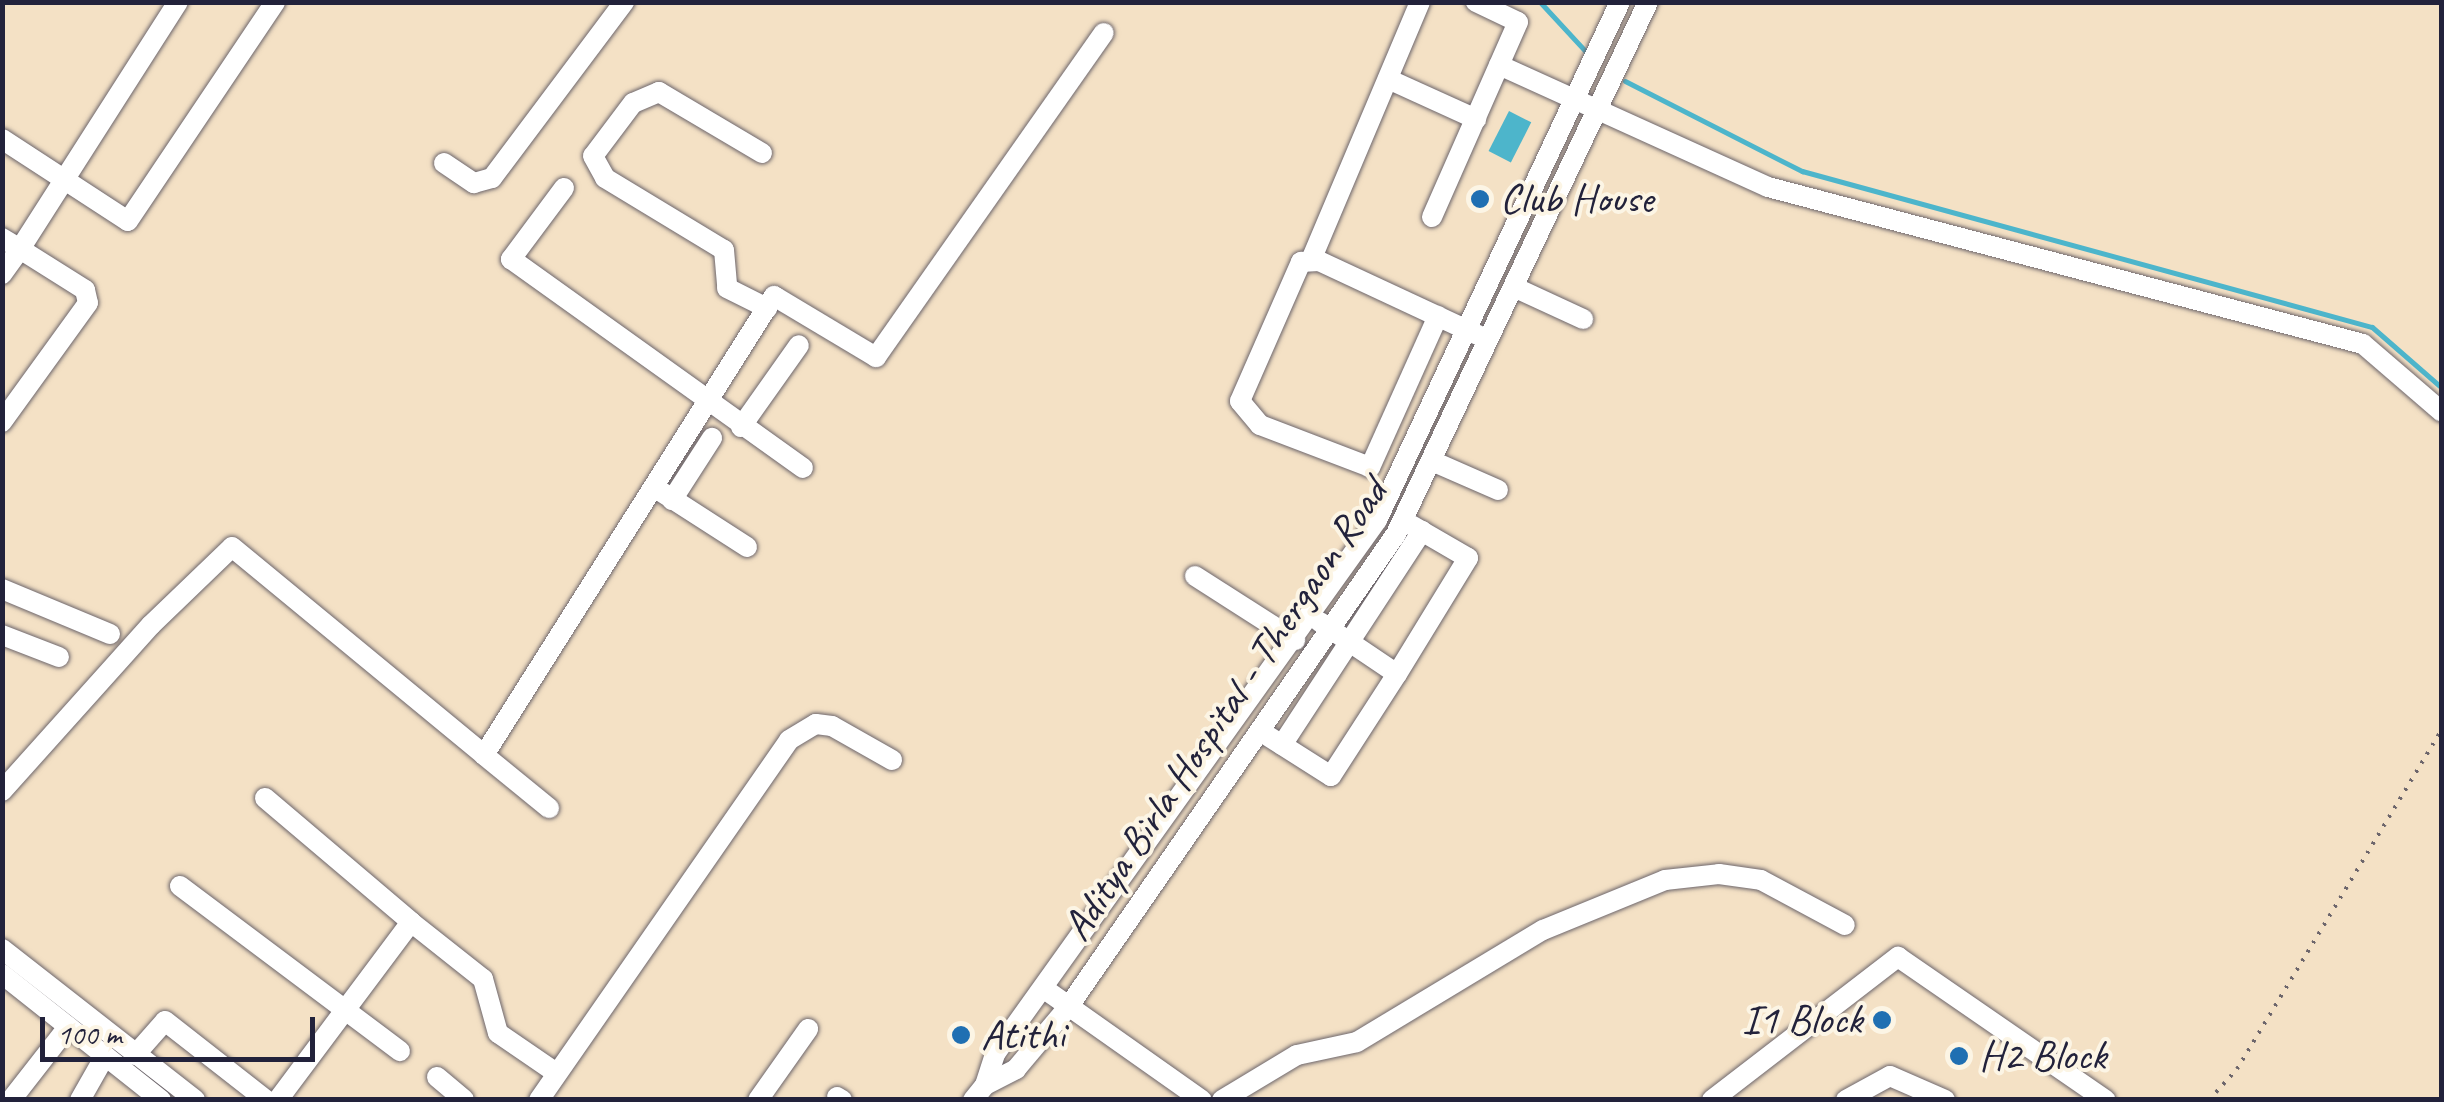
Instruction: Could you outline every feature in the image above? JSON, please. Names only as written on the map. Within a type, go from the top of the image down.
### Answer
[{"type":"street","points":[[2,274],[12,243],[67,182],[178,2]]},
{"type":"street","points":[[444,164],[474,183],[492,178],[624,2]]},
{"type":"street","points":[[1420,2],[1311,260],[1295,267],[1240,401],[1260,425],[1370,468],[1438,316]]},
{"type":"street","points":[[1432,218],[1518,22],[1476,2]]},
{"type":"street","points":[[979,1092],[995,1054],[1295,640],[1377,520],[1620,2]]},
{"type":"street","name":"Aditya Birla Hospital - Thergaon Road","points":[[979,1092],[1016,1069],[1069,1006],[1402,520],[1516,288],[1648,2]]},
{"type":"street","points":[[2,139],[118,217],[138,215],[266,6]]},
{"type":"street","points":[[762,153],[659,92],[632,102],[593,156],[604,178],[724,250],[727,288],[770,302],[876,356],[1104,33]]},
{"type":"street","points":[[1499,66],[1768,186],[2363,344],[2442,412]]},
{"type":"street","points":[[1388,78],[1476,118]]},
{"type":"street","points":[[564,188],[511,258],[709,406],[803,468]]},
{"type":"street","points":[[2,422],[88,303],[85,290],[12,243]]},
{"type":"street","points":[[1311,260],[1490,341]]},
{"type":"street","points":[[1516,288],[1583,319]]},
{"type":"street","points":[[665,494],[709,406],[770,302]]},
{"type":"street","points":[[741,427],[798,345]]},
{"type":"street","points":[[484,756],[665,494],[712,438]]},
{"type":"street","points":[[1432,461],[1498,490]]},
{"type":"street","points":[[665,494],[747,547]]},
{"type":"street","points":[[1260,731],[1331,776],[1468,558],[1402,520]]},
{"type":"street","points":[[1282,744],[1422,532]]},
{"type":"street","points":[[2,791],[151,625],[232,548],[550,808]]},
{"type":"street","points":[[1196,576],[1295,640]]},
{"type":"street","points":[[2,589],[110,634]]},
{"type":"street","points":[[1312,616],[1397,674]]},
{"type":"street","points":[[2,635],[59,657]]},
{"type":"street","points":[[539,1100],[790,740],[816,724],[832,726],[892,760]]},
{"type":"street","points":[[266,798],[483,979],[498,1033],[556,1072]]},
{"type":"street","points":[[1222,1100],[1297,1055],[1356,1042],[1543,930],[1665,880],[1718,874],[1761,880],[1845,925]]},
{"type":"street","points":[[180,886],[400,1051]]},
{"type":"street","points":[[278,1100],[411,922]]},
{"type":"street","points":[[2,949],[195,1100]]},
{"type":"street","points":[[1712,1100],[1898,958],[2104,1100]]},
{"type":"street","points":[[2,974],[161,1100]]},
{"type":"street","points":[[1043,988],[1202,1100]]},
{"type":"street","points":[[135,1054],[165,1021],[266,1100]]},
{"type":"street","points":[[11,1100],[68,1027]]},
{"type":"street","points":[[758,1100],[808,1030]]},
{"type":"street","points":[[80,1100],[105,1056]]},
{"type":"street","points":[[1846,1100],[1890,1076],[1945,1100]]},
{"type":"street","points":[[438,1077],[464,1100]]},
{"type":"path","points":[[2209,1100],[2237,1069],[2442,729]]},
{"type":"water","points":[[1509,111],[1531,122],[1511,162],[1489,151]]},
{"type":"waterway","points":[[1540,2],[1588,54]]},
{"type":"waterway","points":[[1625,81],[1802,171],[2372,327],[2442,388]]},
{"type":"place","name":"Club House","points":[[1480,199]]},
{"type":"place","name":"I1 Block","points":[[1882,1020]]},
{"type":"place","name":"Atithi","points":[[961,1035]]},
{"type":"place","name":"H2 Block","points":[[1959,1056]]}]
